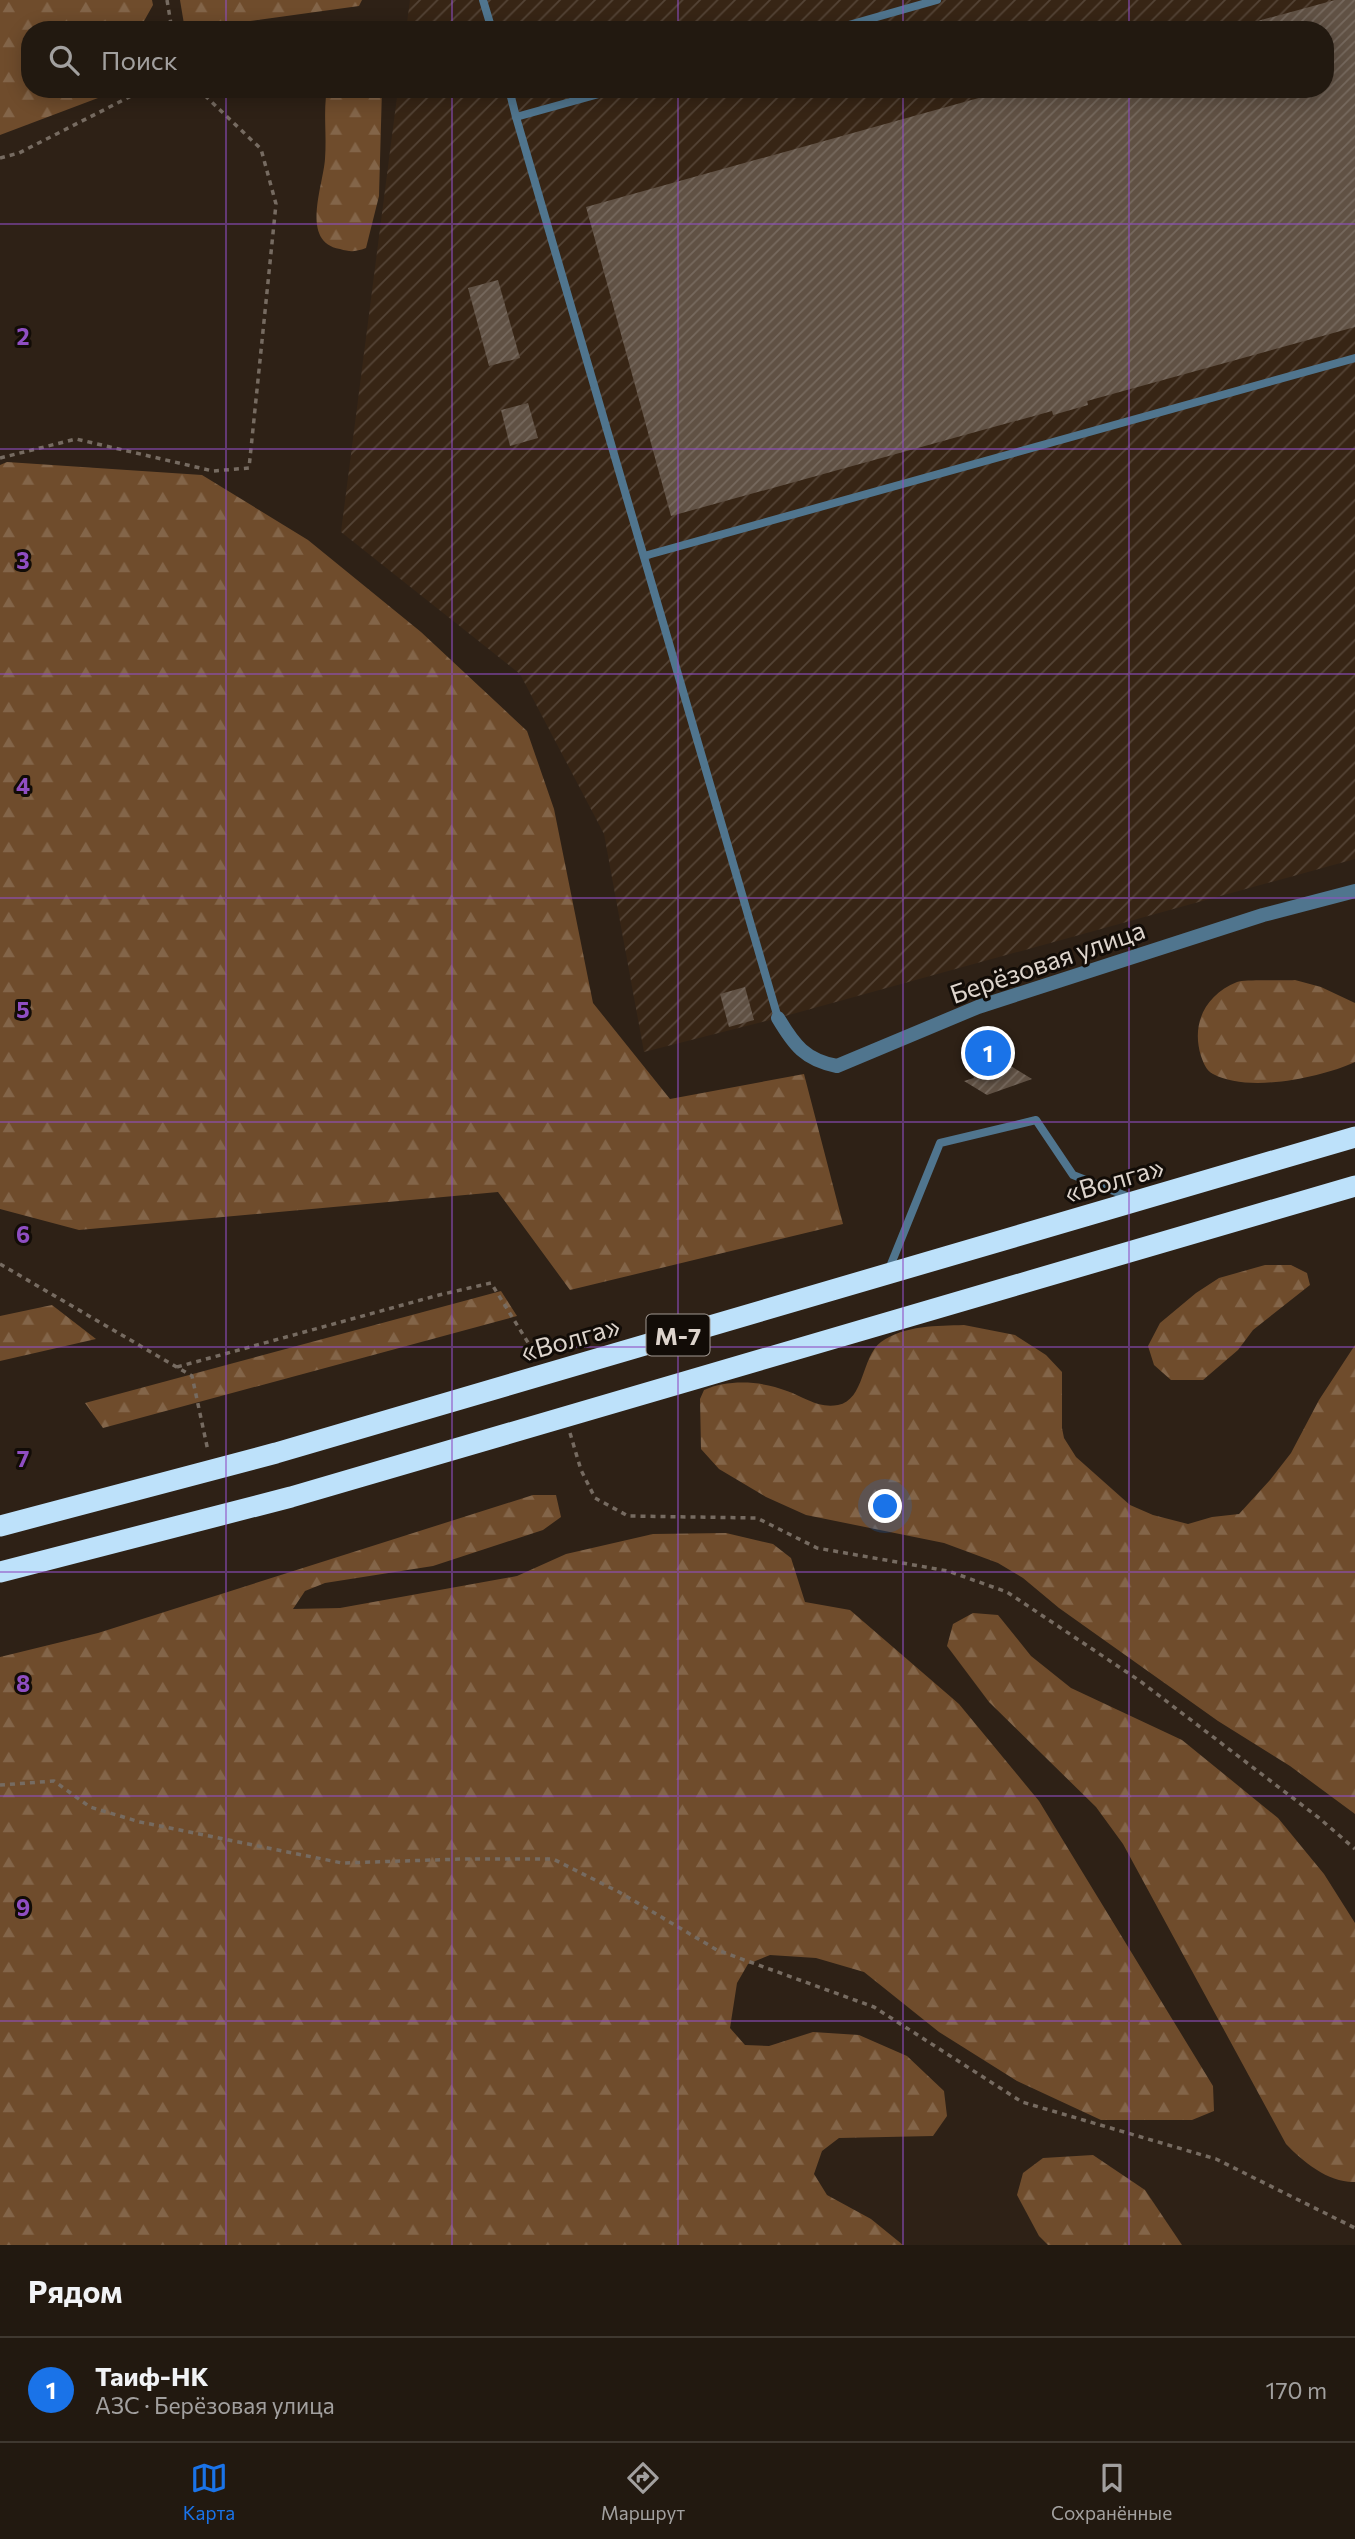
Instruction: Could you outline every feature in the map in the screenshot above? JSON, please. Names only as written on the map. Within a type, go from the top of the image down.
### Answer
[{"type":"highway","name":"«Волга»","points":[[0,1526],[213,1470],[548,1374],[1355,1137]]},
{"type":"highway","name":"М-7","points":[[0,1572],[291,1497],[1355,1186]]},
{"type":"street","name":"Берёзовая улица","points":[[778,1018],[792,1042],[817,1062],[837,1066],[978,1007],[1263,915],[1355,891]]},
{"type":"lane","points":[[484,0],[490,21]]},
{"type":"lane","points":[[863,21],[937,0]]},
{"type":"lane","points":[[511,98],[778,1018]]},
{"type":"lane","points":[[516,117],[585,98]]},
{"type":"lane","points":[[644,556],[1355,358]]},
{"type":"lane","points":[[887,1274],[940,1143],[1036,1120],[1073,1175],[1138,1201]]},
{"type":"path","points":[[167,0],[170,21]]},
{"type":"path","points":[[0,158],[19,153],[127,98]]},
{"type":"path","points":[[0,458],[76,439],[213,471],[249,468],[276,204],[261,149],[207,98]]},
{"type":"path","points":[[0,1264],[192,1376],[213,1470]]},
{"type":"path","points":[[177,1367],[491,1283],[548,1374]]},
{"type":"path","points":[[565,1417],[581,1470],[595,1498],[628,1516],[757,1518],[817,1548],[948,1571],[1007,1592],[1140,1681],[1319,1818],[1355,1849]]},
{"type":"path","points":[[0,1786],[54,1780],[90,1808],[140,1822],[342,1863],[552,1859],[618,1892],[717,1950],[874,2007],[1022,2102],[1216,2159],[1355,2228]]},
{"type":"shaded area","points":[[410,0],[1355,0],[1355,859],[778,1018],[644,1052],[604,834],[520,674],[341,532],[397,98],[1334,98],[1334,21],[407,21]]},
{"type":"green space","points":[[0,0],[152,0],[153,5],[144,21],[21,21],[21,98],[98,98],[0,135]]},
{"type":"green space","points":[[180,0],[362,0],[359,6],[250,21],[184,21]]},
{"type":"green space","points":[[326,98],[382,98],[379,196],[366,248],[356,251],[328,244],[320,236],[317,225],[318,198],[325,159]]},
{"type":"green space","points":[[7,462],[202,475],[308,540],[421,632],[527,731],[554,809],[593,1003],[670,1099],[804,1074],[843,1224],[570,1290],[498,1192],[79,1230],[0,1209],[0,465]]},
{"type":"green space","points":[[1295,980],[1321,987],[1355,1003],[1355,1062],[1304,1078],[1264,1083],[1228,1080],[1209,1071],[1201,1056],[1198,1033],[1203,1012],[1216,995],[1242,981]]},
{"type":"green space","points":[[1265,1265],[1291,1265],[1307,1273],[1310,1285],[1253,1330],[1238,1350],[1203,1380],[1171,1380],[1154,1365],[1148,1346],[1160,1323],[1219,1278]]},
{"type":"green space","points":[[501,1291],[517,1316],[103,1428],[85,1403]]},
{"type":"green space","points":[[52,1305],[96,1339],[0,1361],[0,1316]]},
{"type":"green space","points":[[964,1325],[1015,1335],[1046,1355],[1062,1372],[1062,1428],[1064,1438],[1076,1457],[1130,1505],[1153,1515],[1188,1524],[1212,1517],[1239,1514],[1291,1453],[1319,1400],[1355,1345],[1355,1814],[1290,1766],[1218,1721],[1059,1608],[1023,1578],[998,1563],[944,1543],[806,1515],[766,1497],[719,1469],[701,1449],[700,1399],[704,1390],[724,1384],[756,1383],[818,1404],[838,1405],[853,1395],[875,1349],[890,1336],[911,1329]]},
{"type":"green space","points":[[533,1495],[556,1495],[561,1517],[543,1530],[433,1566],[325,1583],[305,1591],[293,1609],[340,1608],[517,1576],[566,1554],[653,1534],[726,1533],[773,1544],[791,1558],[805,1602],[850,1610],[959,1704],[1039,1801],[1213,2086],[1214,2111],[1192,2120],[1101,2120],[1017,2081],[939,2032],[864,1972],[816,1958],[770,1955],[748,1964],[737,1983],[730,2028],[745,2045],[769,2046],[813,2032],[859,2035],[907,2056],[944,2091],[947,2116],[933,2136],[839,2138],[822,2151],[814,2174],[827,2195],[871,2219],[903,2245],[0,2245],[0,1657],[98,1633]]},
{"type":"green space","points":[[973,1613],[998,1615],[1031,1656],[1071,1688],[1182,1740],[1278,1818],[1324,1874],[1355,1923],[1355,2182],[1326,2175],[1300,2158],[1286,2144],[1123,1844],[1096,1807],[989,1702],[947,1646],[953,1624]]},
{"type":"green space","points":[[1093,2155],[1145,2190],[1182,2245],[1048,2245],[1039,2236],[1017,2195],[1023,2173],[1043,2158]]},
{"type":"building","points":[[1335,0],[1355,0],[1355,327],[1087,401],[1088,405],[1053,415],[1052,411],[671,516],[586,207],[979,98],[1334,98],[1334,21],[1258,21]]},
{"type":"building","points":[[498,280],[520,358],[489,366],[468,288]]},
{"type":"building","points":[[528,403],[538,438],[510,446],[501,410]]},
{"type":"building","points":[[745,987],[754,1020],[729,1027],[720,994]]},
{"type":"building","points":[[1001,1041],[1006,1063],[1032,1079],[987,1095],[964,1081],[974,1078],[966,1050]]},
{"type":"place","name":"Таиф-НК","points":[[988,1053]]}]
